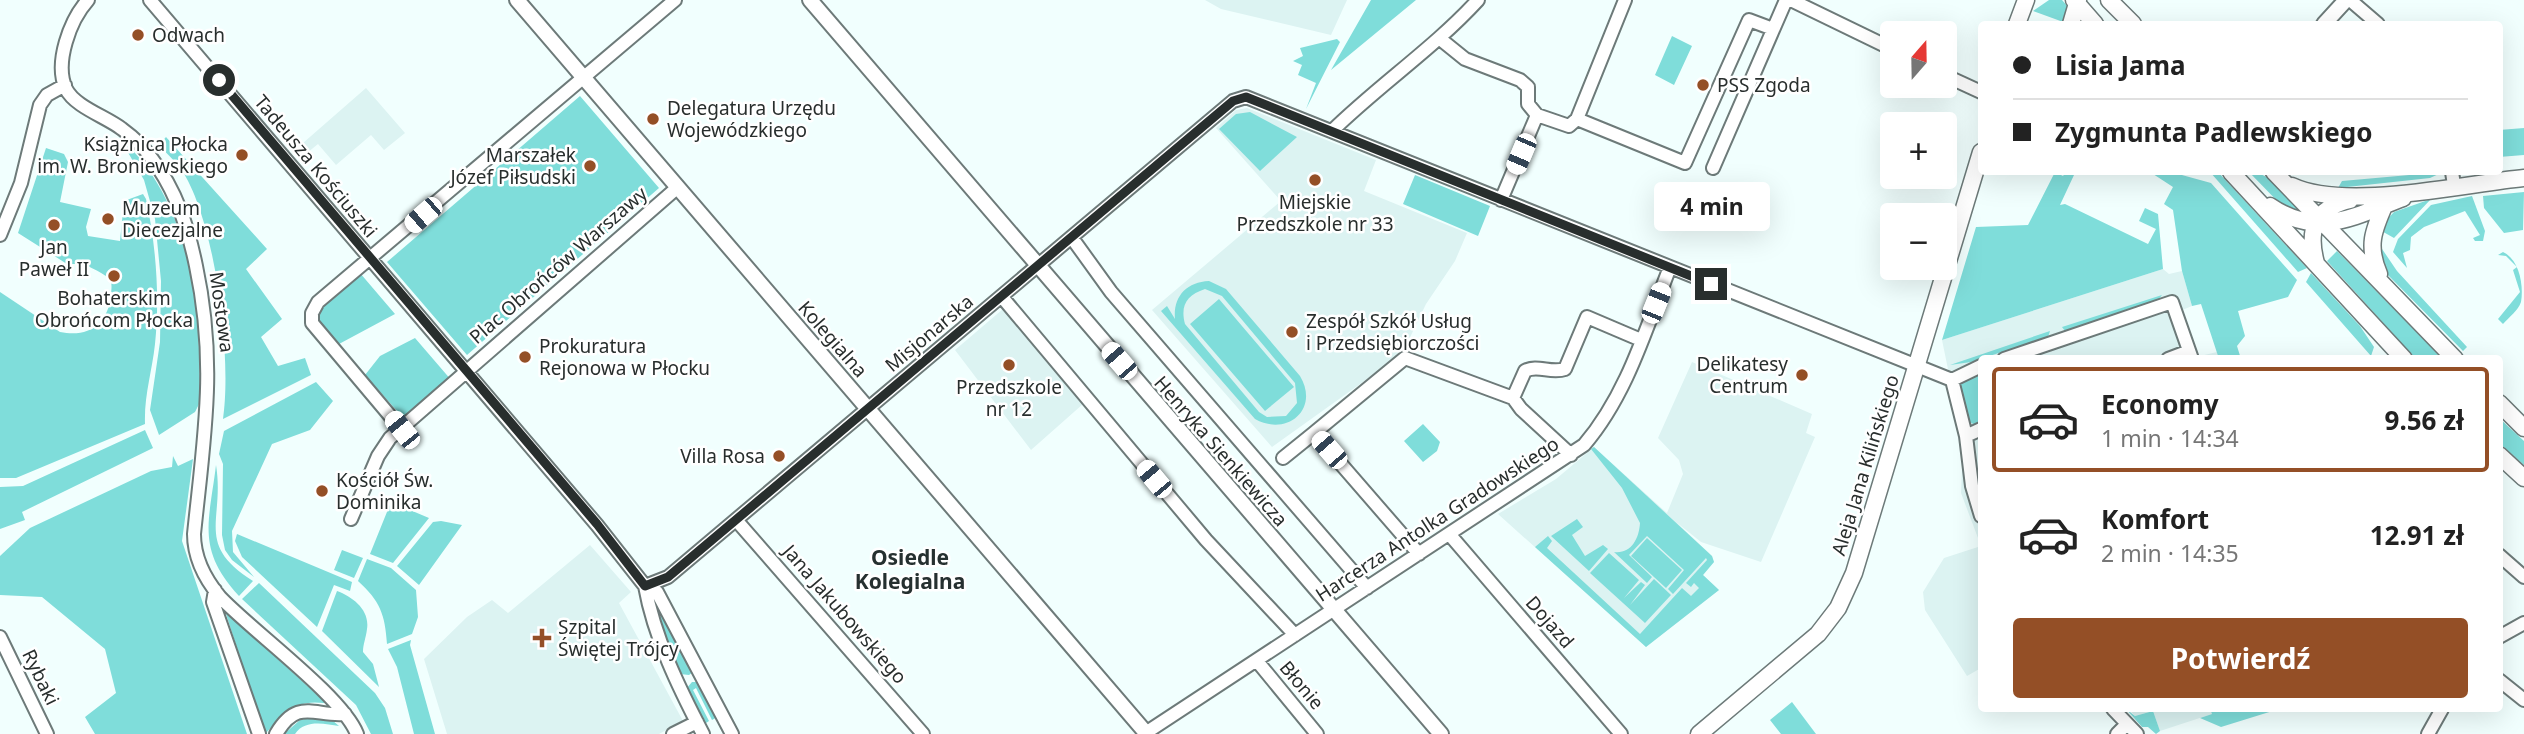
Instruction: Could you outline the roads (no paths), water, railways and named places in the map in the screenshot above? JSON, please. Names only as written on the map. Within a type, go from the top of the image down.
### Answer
[{"type":"main road","points":[[2072,21],[2076,1]]},
{"type":"main road","points":[[2076,1],[2093,21]]},
{"type":"main road","points":[[2109,1],[2130,21]]},
{"type":"main road","name":"Aleja Jana Kilińskiego","points":[[1699,734],[1810,642],[1838,608],[1854,573],[1978,162]]},
{"type":"main road","points":[[2234,175],[2400,355]]},
{"type":"main road","points":[[2277,175],[2291,185],[2313,193],[2370,195],[2423,190]]},
{"type":"main road","points":[[2277,175],[2451,355]]},
{"type":"main road","points":[[2253,195],[2292,219],[2319,221],[2349,218],[2453,178],[2524,177]]},
{"type":"main road","points":[[2316,264],[2311,243],[2319,221],[2335,204],[2370,195]]},
{"type":"main road","points":[[2383,282],[2370,244],[2385,204]]},
{"type":"main road","points":[[2503,407],[2524,428]]},
{"type":"main road","points":[[2503,459],[2524,478]]},
{"type":"street","points":[[0,236],[21,183],[40,105],[47,95],[65,85],[63,65],[67,40],[75,18],[88,0]]},
{"type":"street","name":"Tadeusza Kościuszki","points":[[150,0],[466,374],[597,524],[645,586],[657,592],[732,734]]},
{"type":"street","name":"Kolegialna","points":[[517,0],[1145,734]]},
{"type":"street","points":[[370,260],[675,0]]},
{"type":"street","name":"Henryka Sienkiewicza","points":[[810,0],[1441,734]]},
{"type":"street","points":[[1478,0],[1439,38],[1363,100],[1332,131],[1916,368],[1952,380],[1978,367]]},
{"type":"street","points":[[1439,38],[1455,53],[1526,83],[1528,104],[1537,115],[1569,127],[1577,119],[1625,0]]},
{"type":"street","points":[[1713,167],[1788,0],[1880,43]]},
{"type":"street","points":[[2326,21],[2348,0],[2374,21]]},
{"type":"street","points":[[1577,119],[1685,163],[1749,20],[1773,29]]},
{"type":"street","points":[[1957,81],[1978,91]]},
{"type":"street","name":"Mostowa","points":[[65,85],[75,98],[122,128],[152,158],[180,207],[191,240],[206,312],[210,368],[207,431],[194,540],[203,572],[215,590],[345,714],[357,734]]},
{"type":"street","name":"Misjonarska","points":[[645,586],[668,577],[737,521],[1233,101],[1246,97],[1332,131]]},
{"type":"street","points":[[1501,200],[1537,115]]},
{"type":"street","name":"Plac Obrońców Warszawy","points":[[466,374],[678,187]]},
{"type":"street","points":[[1072,238],[1111,292],[1367,588]]},
{"type":"street","name":"Tadeusza Kościuszki","points":[[370,260],[318,302],[312,313],[312,323],[402,430]]},
{"type":"street","name":"Harcerza Antolka Gradowskiego","points":[[1145,734],[1571,455],[1606,417],[1670,267]]},
{"type":"street","points":[[1002,297],[1212,547],[1295,635]]},
{"type":"street","points":[[2016,355],[2172,302],[2190,355]]},
{"type":"street","points":[[1513,398],[1529,368],[1565,369],[1587,317],[1641,340]]},
{"type":"street","points":[[1283,458],[1405,358],[1513,398],[1571,455]]},
{"type":"street","points":[[351,519],[384,445],[466,374]]},
{"type":"street","points":[[1952,380],[1966,436],[1971,482],[1978,506]]},
{"type":"street","points":[[1966,436],[1978,430]]},
{"type":"street","points":[[1314,433],[1419,554]]},
{"type":"street","name":"Jana Jakubowskiego","points":[[737,521],[923,734]]},
{"type":"street","name":"Dojazd","points":[[1450,535],[1622,734]]},
{"type":"street","points":[[2503,559],[2524,577]]},
{"type":"street","points":[[645,586],[648,603],[680,689],[700,728],[673,734]]},
{"type":"street","name":"Mostowa","points":[[215,590],[213,602],[259,734]]},
{"type":"street","points":[[2503,635],[2524,623]]},
{"type":"street","name":"Rybaki","points":[[0,637],[47,734]]},
{"type":"street","name":"Błonie","points":[[1257,661],[1317,734]]},
{"type":"street","points":[[680,689],[684,681],[701,677]]},
{"type":"street","points":[[2503,683],[2524,699]]},
{"type":"street","points":[[276,734],[285,722],[302,711],[345,714]]},
{"type":"street","points":[[2116,712],[2137,734]]},
{"type":"street","points":[[2428,734],[2440,712]]},
{"type":"street","points":[[2117,734],[2127,724]]},
{"type":"place","name":"Odwach","points":[[138,35]]},
{"type":"place","name":"PSS Zgoda","points":[[1703,85]]},
{"type":"place","name":"Delegatura Urzędu Wojewódzkiego","points":[[653,119]]},
{"type":"place","name":"Książnica Płocka im. W. Broniewskiego","points":[[242,155]]},
{"type":"place","name":"Marszałek Józef Piłsudski","points":[[590,166]]},
{"type":"place","name":"Miejskie Przedszkole nr 33","points":[[1315,180]]},
{"type":"place","name":"Muzeum Diecezjalne","points":[[108,219]]},
{"type":"place","name":"Jan Paweł II","points":[[54,225]]},
{"type":"place","name":"Bohaterskim Obrońcom Płocka","points":[[114,276]]},
{"type":"place","name":"Zespół Szkół Usług i Przedsiębiorczości","points":[[1292,332]]},
{"type":"place","name":"Prokuratura Rejonowa w Płocku","points":[[525,357]]},
{"type":"place","name":"Przedszkole nr 12","points":[[1009,365]]},
{"type":"place","name":"Delikatesy Centrum","points":[[1802,375]]},
{"type":"place","name":"Villa Rosa","points":[[779,456]]},
{"type":"place","name":"Kościół Św. Dominika","points":[[322,491]]},
{"type":"place","name":"Szpital Świętej Trójcy","points":[[542,638]]},
{"type":"district","name":"Osiedle Kolegialna","points":[[910,569]]}]
